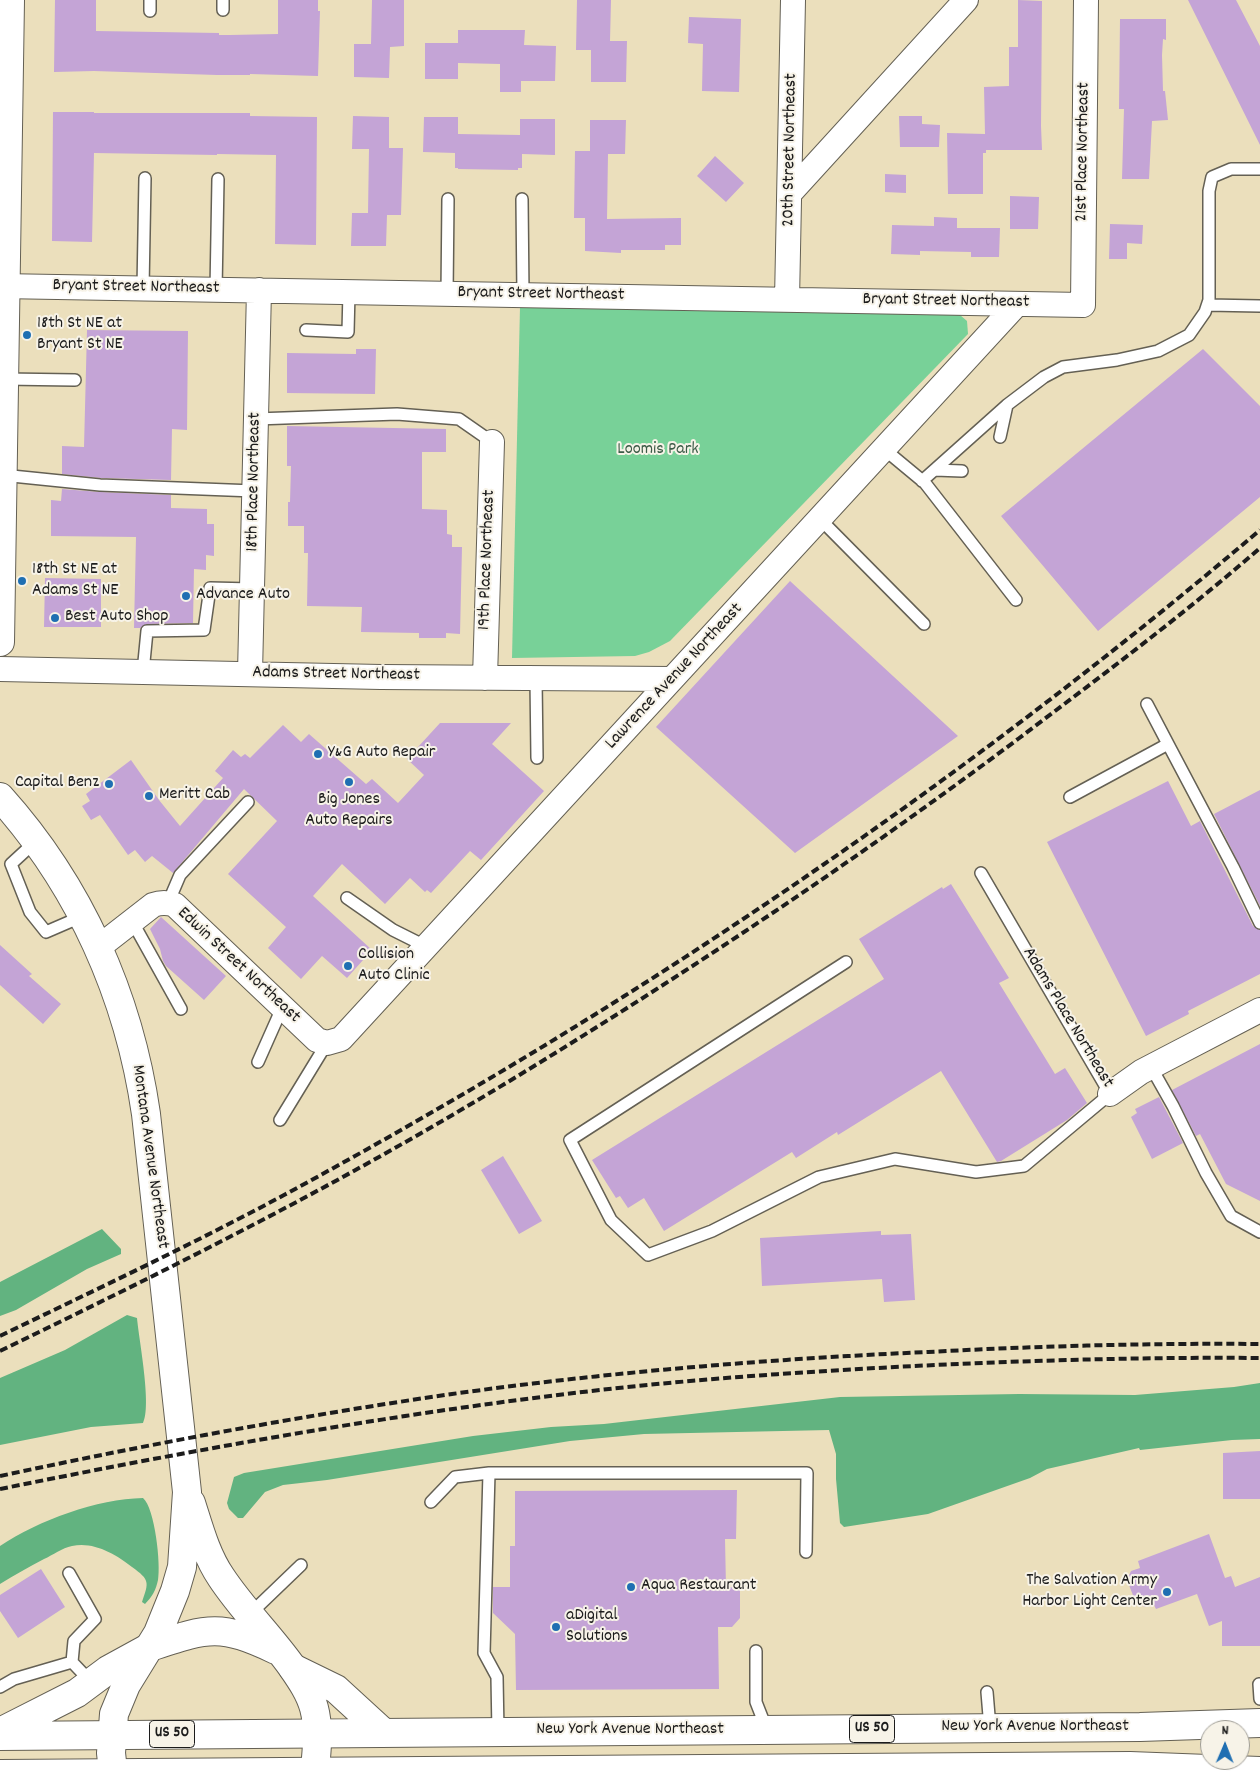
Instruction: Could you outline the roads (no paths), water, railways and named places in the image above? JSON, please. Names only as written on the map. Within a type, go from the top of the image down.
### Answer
[{"type":"main road","points":[[0,642],[4,379],[4,88],[5,44],[10,0]]},
{"type":"main road","name":"Montana Avenue Northeast","points":[[0,797],[36,841],[60,876],[99,947],[115,986],[126,1021],[143,1092],[161,1248],[187,1492],[183,1554],[179,1580],[171,1604],[150,1647],[122,1694],[114,1714],[112,1735],[113,1777]]},
{"type":"main road","name":"Montana Avenue Northeast","points":[[187,1492],[213,1564],[231,1591],[287,1660],[312,1700],[316,1733],[315,1776]]},
{"type":"main road","points":[[0,1732],[59,1703],[93,1683],[108,1670],[150,1647],[194,1633],[216,1630],[241,1634],[336,1688],[384,1733]]},
{"type":"main road","name":"New York Avenue Northeast","points":[[0,1736],[1156,1727],[1260,1723]]},
{"type":"main road","points":[[990,1728],[990,1766]]},
{"type":"main road","points":[[757,1769],[762,1730]]},
{"type":"main road","name":"US 50","points":[[0,1774],[36,1777],[315,1776],[990,1766],[1130,1773],[1218,1774],[1260,1771]]},
{"type":"street","name":"20th Street Northeast","points":[[787,300],[794,0]]},
{"type":"street","points":[[790,193],[966,0]]},
{"type":"street","name":"21st Place Northeast","points":[[1083,305],[1086,0]]},
{"type":"street","name":"Bryant Street Northeast","points":[[3,286],[1083,305]]},
{"type":"street","name":"18th Place Northeast","points":[[250,673],[259,290]]},
{"type":"street","name":"Lawrence Avenue Northeast","points":[[327,1043],[334,1042],[347,1035],[1017,304]]},
{"type":"street","name":"19th Place Northeast","points":[[485,678],[492,442]]},
{"type":"street","name":"Adams Street Northeast","points":[[0,669],[672,680]]},
{"type":"street","name":"Edwin Street Northeast","points":[[99,947],[153,905],[160,903],[175,905],[317,1040],[327,1043]]},
{"type":"street","name":"Adams Place Northeast","points":[[1110,1094],[1141,1072],[1260,1010]]},
{"type":"lane","points":[[922,481],[1007,405],[1044,377],[1063,367],[1117,360],[1158,351],[1189,335],[1208,305],[1209,300],[1209,191],[1212,177],[1231,169],[1260,169]]},
{"type":"lane","points":[[143,288],[145,178]]},
{"type":"lane","points":[[216,290],[218,178]]},
{"type":"lane","points":[[522,199],[523,295]]},
{"type":"lane","points":[[446,294],[448,200]]},
{"type":"lane","points":[[306,330],[348,332],[349,292]]},
{"type":"lane","points":[[1208,305],[1260,306]]},
{"type":"lane","points":[[4,379],[74,380]]},
{"type":"lane","points":[[1000,437],[1007,405]]},
{"type":"lane","points":[[256,419],[397,414],[459,419],[492,442]]},
{"type":"lane","points":[[884,449],[922,481],[1016,600]]},
{"type":"lane","points":[[935,470],[962,471]]},
{"type":"lane","points":[[2,475],[100,485],[254,491]]},
{"type":"lane","points":[[820,519],[924,624]]},
{"type":"lane","points":[[143,672],[147,631],[204,630],[210,588],[252,590]]},
{"type":"lane","points":[[536,678],[537,758]]},
{"type":"lane","points":[[1147,704],[1233,867],[1260,923]]},
{"type":"lane","points":[[1070,797],[1168,744]]},
{"type":"lane","points":[[168,903],[180,875],[248,802]]},
{"type":"lane","points":[[36,841],[10,864],[30,912],[46,932],[83,916]]},
{"type":"lane","name":"Adams Place Northeast","points":[[981,873],[1110,1094]]},
{"type":"lane","points":[[347,898],[393,930],[427,947]]},
{"type":"lane","points":[[132,921],[181,1009]]},
{"type":"lane","points":[[846,962],[570,1140],[610,1220],[648,1255],[712,1231],[819,1177],[895,1159],[976,1172],[1024,1166],[1110,1094]]},
{"type":"lane","points":[[258,1062],[282,1008]]},
{"type":"lane","points":[[280,1120],[327,1043]]},
{"type":"lane","points":[[1151,1067],[1173,1106],[1206,1173],[1231,1216],[1260,1232]]},
{"type":"lane","points":[[489,1473],[484,1653],[497,1677],[498,1732]]},
{"type":"lane","points":[[430,1502],[455,1477],[489,1473],[807,1473],[806,1552]]},
{"type":"lane","points":[[250,1614],[301,1565]]},
{"type":"lane","points":[[69,1573],[95,1619],[74,1641],[72,1662]]},
{"type":"lane","points":[[756,1651],[756,1702],[762,1730]]},
{"type":"lane","points":[[72,1662],[93,1683]]},
{"type":"lane","points":[[0,1686],[14,1679],[72,1662]]},
{"type":"lane","points":[[1258,1684],[1260,1699]]},
{"type":"lane","points":[[988,1692],[990,1728]]},
{"type":"railway","points":[[0,1336],[284,1195],[413,1123],[540,1048],[666,970],[789,888],[911,803],[1030,715],[1146,624],[1260,530]]},
{"type":"railway","points":[[0,1351],[303,1199],[430,1128],[627,1008],[825,877],[922,809],[1049,716],[1141,645],[1260,548]]},
{"type":"railway","points":[[0,1476],[282,1421],[452,1394],[571,1379],[809,1358],[1053,1347],[1260,1344]]},
{"type":"railway","points":[[0,1489],[141,1461],[353,1424],[495,1403],[658,1384],[750,1376],[935,1365],[1098,1359],[1260,1358]]},
{"type":"place","name":"18th St NE at Bryant St NE","points":[[27,335]]},
{"type":"place","name":"18th St NE at Adams St NE","points":[[22,581]]},
{"type":"place","name":"Advance Auto","points":[[186,596]]},
{"type":"place","name":"Best Auto Shop","points":[[55,618]]},
{"type":"place","name":"Y&G Auto Repair","points":[[318,754]]},
{"type":"place","name":"Big Jones Auto Repairs","points":[[349,782]]},
{"type":"place","name":"Capital Benz","points":[[109,784]]},
{"type":"place","name":"Meritt Cab","points":[[149,796]]},
{"type":"place","name":"Collision Auto Clinic","points":[[348,966]]},
{"type":"place","name":"Aqua Restaurant","points":[[631,1587]]},
{"type":"place","name":"The Salvation Army Harbor Light Center","points":[[1167,1592]]},
{"type":"place","name":"aDigital Solutions","points":[[556,1627]]},
{"type":"park label","name":"Loomis Park","points":[[658,451]]}]
